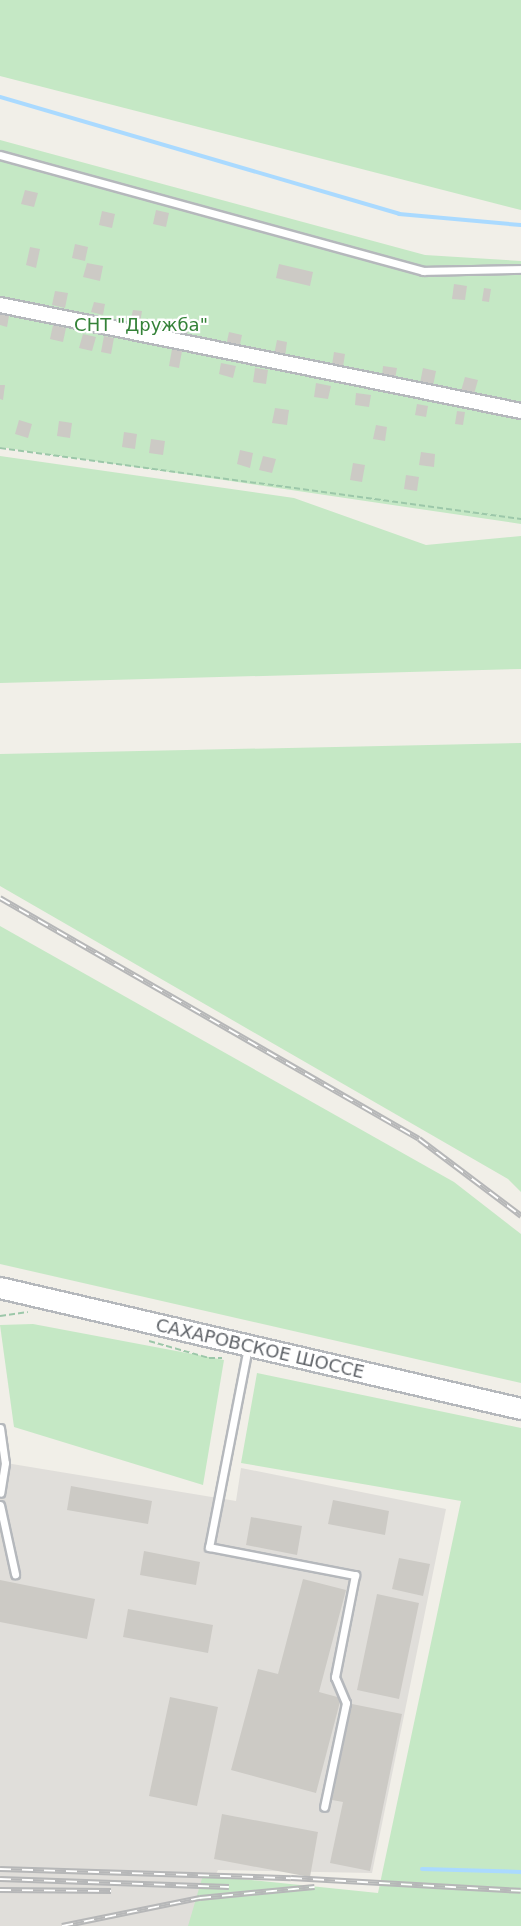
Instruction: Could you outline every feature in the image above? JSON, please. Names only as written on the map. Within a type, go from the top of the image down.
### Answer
[{"type":"main road","name":"САХАРОВСКОЕ ШОССЕ","points":[[0,1288],[521,1409]]},
{"type":"street","points":[[0,305],[521,411]]},
{"type":"lane","points":[[0,155],[423,271],[521,269]]},
{"type":"lane","points":[[248,1347],[209,1546],[355,1575],[334,1677],[346,1703],[324,1807]]},
{"type":"lane","points":[[0,1428],[5,1463],[0,1493]]},
{"type":"lane","points":[[0,1505],[15,1574]]},
{"type":"path","points":[[0,448],[521,519]]},
{"type":"shaded area","points":[[0,1462],[236,1501],[241,1468],[446,1509],[372,1873],[218,1870],[189,1926],[0,1926]]},
{"type":"green space","points":[[0,0],[521,0],[521,210],[0,76]]},
{"type":"green space","name":"СНТ \"Дружба\"","points":[[0,140],[425,255],[521,261],[521,524],[0,447]]},
{"type":"green space","points":[[0,456],[294,498],[426,545],[521,536],[521,669],[0,683]]},
{"type":"green space","points":[[521,743],[521,1192],[508,1179],[0,886],[0,754]]},
{"type":"green space","points":[[0,926],[454,1182],[521,1234],[521,1383],[0,1264]]},
{"type":"green space","points":[[33,1324],[224,1360],[203,1485],[14,1427],[0,1325]]},
{"type":"green space","points":[[257,1373],[521,1428],[521,1926],[188,1926],[203,1875],[378,1893],[461,1501],[241,1463]]},
{"type":"building","points":[[25,190],[38,193],[34,207],[21,204]]},
{"type":"building","points":[[156,210],[169,213],[166,227],[153,224]]},
{"type":"building","points":[[102,211],[115,214],[112,228],[99,225]]},
{"type":"building","points":[[75,244],[88,247],[85,261],[72,258]]},
{"type":"building","points":[[30,247],[40,249],[36,268],[26,265]]},
{"type":"building","points":[[87,263],[103,266],[100,281],[83,277]]},
{"type":"building","points":[[279,264],[313,272],[310,286],[276,278]]},
{"type":"building","points":[[454,284],[467,286],[465,300],[452,299]]},
{"type":"building","points":[[484,288],[491,289],[489,302],[482,301]]},
{"type":"building","points":[[55,291],[68,293],[65,308],[52,305]]},
{"type":"building","points":[[94,302],[105,304],[103,315],[91,312]]},
{"type":"building","points":[[133,310],[142,311],[140,323],[130,322]]},
{"type":"building","points":[[0,314],[9,316],[7,327],[0,325]]},
{"type":"building","points":[[176,322],[189,324],[187,336],[174,334]]},
{"type":"building","points":[[53,325],[66,328],[63,342],[50,339]]},
{"type":"building","points":[[229,332],[242,335],[239,349],[226,346]]},
{"type":"building","points":[[83,334],[96,337],[92,351],[79,348]]},
{"type":"building","points":[[104,336],[114,338],[111,354],[101,352]]},
{"type":"building","points":[[277,340],[287,342],[285,357],[274,355]]},
{"type":"building","points":[[172,349],[182,351],[179,368],[169,366]]},
{"type":"building","points":[[334,352],[345,354],[343,367],[332,365]]},
{"type":"building","points":[[221,363],[236,366],[233,378],[219,374]]},
{"type":"building","points":[[383,366],[397,368],[395,379],[382,377]]},
{"type":"building","points":[[255,368],[268,370],[266,384],[253,382]]},
{"type":"building","points":[[423,368],[436,371],[433,386],[420,383]]},
{"type":"building","points":[[465,377],[478,380],[474,394],[461,391]]},
{"type":"building","points":[[316,383],[331,386],[328,399],[314,397]]},
{"type":"building","points":[[0,385],[5,385],[3,400],[0,399]]},
{"type":"building","points":[[356,393],[371,395],[369,407],[355,405]]},
{"type":"building","points":[[417,404],[428,406],[426,417],[415,415]]},
{"type":"building","points":[[275,408],[289,410],[287,425],[272,423]]},
{"type":"building","points":[[457,411],[465,412],[463,425],[455,424]]},
{"type":"building","points":[[19,420],[32,424],[28,438],[15,434]]},
{"type":"building","points":[[59,421],[72,423],[70,438],[57,436]]},
{"type":"building","points":[[376,425],[387,427],[385,441],[373,439]]},
{"type":"building","points":[[124,432],[137,434],[135,449],[122,447]]},
{"type":"building","points":[[151,439],[165,441],[163,455],[149,453]]},
{"type":"building","points":[[240,450],[253,453],[250,468],[237,464]]},
{"type":"building","points":[[421,452],[435,454],[434,467],[419,465]]},
{"type":"building","points":[[263,456],[276,459],[272,473],[259,470]]},
{"type":"building","points":[[353,463],[365,465],[362,482],[350,480]]},
{"type":"building","points":[[406,475],[419,477],[417,491],[404,489]]},
{"type":"building","points":[[71,1486],[152,1501],[148,1524],[67,1510]]},
{"type":"building","points":[[333,1500],[389,1511],[385,1535],[328,1524]]},
{"type":"building","points":[[251,1517],[302,1526],[297,1555],[246,1545]]},
{"type":"building","points":[[144,1551],[200,1562],[196,1585],[140,1575]]},
{"type":"building","points":[[399,1558],[430,1564],[423,1596],[392,1589]]},
{"type":"building","points":[[303,1579],[346,1590],[319,1692],[341,1698],[316,1793],[231,1770],[258,1669],[278,1674]]},
{"type":"building","points":[[0,1580],[95,1599],[87,1639],[0,1622]]},
{"type":"building","points":[[377,1594],[419,1603],[399,1699],[357,1690]]},
{"type":"building","points":[[128,1609],[213,1625],[208,1653],[123,1637]]},
{"type":"building","points":[[170,1697],[218,1707],[197,1806],[149,1796]]},
{"type":"building","points":[[352,1704],[402,1714],[370,1871],[330,1863],[343,1802],[332,1800]]},
{"type":"building","points":[[222,1814],[318,1832],[310,1877],[214,1859]]},
{"type":"waterway","points":[[0,97],[399,214],[521,225]]},
{"type":"waterway","points":[[422,1869],[521,1872]]},
{"type":"railway","points":[[0,898],[419,1139],[521,1216]]},
{"type":"railway","points":[[0,1869],[291,1878],[521,1891]]},
{"type":"railway","points":[[0,1879],[229,1887]]},
{"type":"railway","points":[[62,1926],[200,1898],[314,1887]]},
{"type":"railway","points":[[0,1890],[111,1891]]}]
